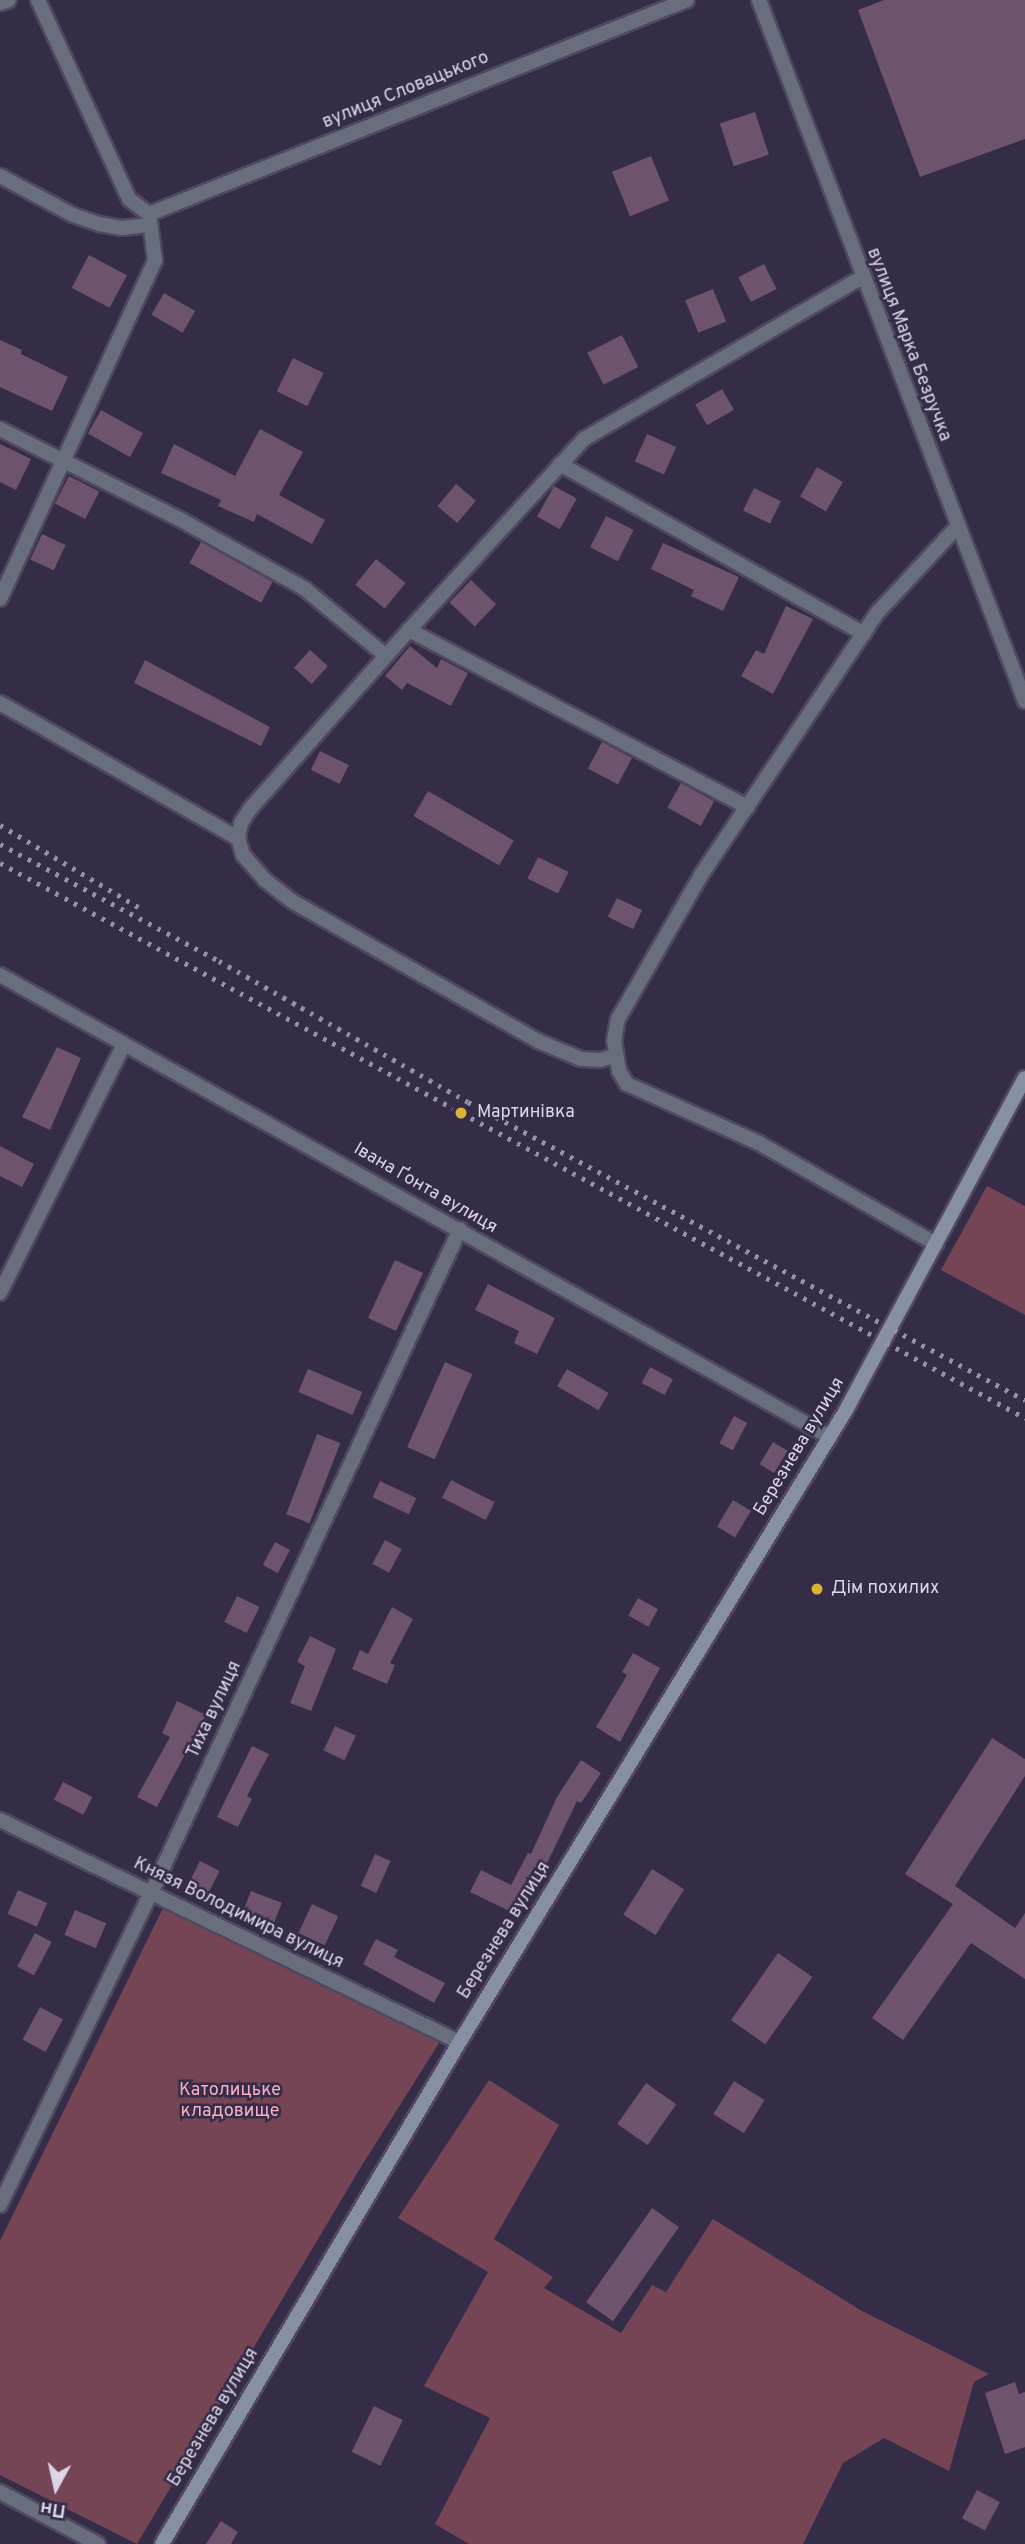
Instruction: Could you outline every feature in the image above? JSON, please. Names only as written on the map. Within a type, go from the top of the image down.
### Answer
[{"type":"main road","name":"Березнева вулиця","points":[[164,2543],[459,2042],[830,1437],[1025,1078]]},
{"type":"street","points":[[0,3],[9,0]]},
{"type":"street","points":[[0,599],[155,260],[150,219],[129,199],[38,0]]},
{"type":"street","name":"вулиця Словацького","points":[[0,176],[74,215],[99,224],[122,228],[150,219],[687,0]]},
{"type":"street","name":"вулиця Марка Безручка","points":[[758,0],[1025,701]]},
{"type":"street","points":[[614,1056],[600,1060],[581,1059],[538,1041],[344,933],[265,880],[243,855],[238,838],[241,823],[250,809],[409,630],[584,439],[862,276]]},
{"type":"street","points":[[0,429],[183,521],[305,589],[386,656]]},
{"type":"street","points":[[561,464],[864,634]]},
{"type":"street","points":[[936,1244],[759,1143],[627,1084],[614,1056],[618,1019],[701,875],[878,612],[957,527]]},
{"type":"street","points":[[409,630],[747,807]]},
{"type":"street","points":[[0,703],[238,838]]},
{"type":"street","name":"Івана Ґонта вулиця","points":[[0,975],[830,1437]]},
{"type":"street","points":[[0,1293],[124,1044]]},
{"type":"street","name":"Тиха вулиця","points":[[0,2205],[151,1893],[460,1229]]},
{"type":"street","name":"Князя Володимира вулиця","points":[[0,1820],[459,2042]]},
{"type":"street","points":[[0,2492],[98,2544]]},
{"type":"green space","points":[[987,1186],[1025,1206],[1025,1315],[941,1270]]},
{"type":"green space","name":"Католицьке кладовище","points":[[163,1908],[441,2040],[359,2170],[137,2544],[0,2475],[0,2241]]},
{"type":"green space","points":[[489,2080],[559,2125],[494,2239],[553,2277],[544,2288],[621,2333],[652,2285],[666,2292],[713,2219],[862,2311],[989,2374],[974,2382],[949,2471],[884,2438],[843,2463],[803,2544],[469,2544],[435,2524],[490,2418],[424,2386],[488,2272],[398,2218]]},
{"type":"building","points":[[884,0],[1025,0],[1025,139],[920,177],[858,10]]},
{"type":"building","points":[[755,112],[769,155],[734,166],[720,123]]},
{"type":"building","points":[[651,156],[669,201],[630,216],[612,172]]},
{"type":"building","points":[[89,255],[127,275],[110,308],[72,288]]},
{"type":"building","points":[[764,264],[777,289],[751,302],[738,277]]},
{"type":"building","points":[[713,289],[726,321],[698,333],[685,300]]},
{"type":"building","points":[[164,293],[195,311],[183,333],[152,315]]},
{"type":"building","points":[[622,335],[638,367],[604,385],[587,353]]},
{"type":"building","points":[[0,340],[22,350],[21,354],[68,377],[52,411],[0,387]]},
{"type":"building","points":[[293,358],[324,373],[307,406],[277,391]]},
{"type":"building","points":[[722,389],[734,410],[707,425],[695,404]]},
{"type":"building","points":[[101,410],[143,433],[130,457],[88,434]]},
{"type":"building","points":[[260,429],[303,452],[279,495],[325,520],[312,544],[257,514],[254,522],[218,506],[221,500],[161,473],[174,444],[235,476]]},
{"type":"building","points":[[647,434],[676,447],[664,474],[635,461]]},
{"type":"building","points":[[0,444],[31,459],[16,490],[0,482]]},
{"type":"building","points":[[817,467],[843,482],[826,511],[800,496]]},
{"type":"building","points":[[69,476],[99,491],[85,519],[55,504]]},
{"type":"building","points":[[456,484],[476,501],[457,523],[437,506]]},
{"type":"building","points":[[554,486],[577,499],[560,529],[537,517]]},
{"type":"building","points":[[754,488],[781,501],[770,524],[743,510]]},
{"type":"building","points":[[606,516],[634,530],[618,561],[590,547]]},
{"type":"building","points":[[42,534],[66,545],[54,570],[30,559]]},
{"type":"building","points":[[201,542],[273,582],[261,603],[189,563]]},
{"type":"building","points":[[663,543],[739,577],[723,611],[691,596],[694,590],[651,569]]},
{"type":"building","points":[[376,559],[406,583],[385,609],[355,585]]},
{"type":"building","points":[[471,580],[496,604],[475,627],[449,602]]},
{"type":"building","points":[[786,606],[813,619],[773,694],[741,676],[756,650],[764,654]]},
{"type":"building","points":[[410,646],[437,668],[441,659],[468,673],[451,706],[407,683],[402,690],[385,676]]},
{"type":"building","points":[[310,650],[328,666],[312,684],[294,668]]},
{"type":"building","points":[[145,660],[270,727],[261,746],[134,683]]},
{"type":"building","points":[[602,742],[632,758],[618,784],[588,768]]},
{"type":"building","points":[[320,751],[349,765],[340,784],[311,770]]},
{"type":"building","points":[[681,783],[714,801],[701,826],[667,807]]},
{"type":"building","points":[[428,791],[514,840],[499,866],[414,816]]},
{"type":"building","points":[[538,857],[569,872],[558,893],[527,879]]},
{"type":"building","points":[[617,898],[642,910],[633,929],[608,917]]},
{"type":"building","points":[[57,1047],[81,1058],[50,1130],[22,1117]]},
{"type":"building","points":[[0,1146],[34,1164],[22,1187],[0,1176]]},
{"type":"building","points":[[395,1260],[423,1273],[396,1331],[368,1318]]},
{"type":"building","points":[[488,1284],[555,1318],[537,1354],[514,1343],[519,1331],[475,1310]]},
{"type":"building","points":[[445,1362],[472,1374],[435,1459],[407,1447]]},
{"type":"building","points":[[650,1367],[673,1379],[665,1395],[642,1383]]},
{"type":"building","points":[[308,1369],[362,1392],[353,1415],[298,1392]]},
{"type":"building","points":[[567,1369],[609,1393],[599,1410],[557,1386]]},
{"type":"building","points":[[734,1416],[747,1423],[733,1450],[719,1443]]},
{"type":"building","points":[[317,1434],[340,1443],[310,1523],[286,1514]]},
{"type":"building","points":[[773,1442],[788,1451],[774,1473],[760,1464]]},
{"type":"building","points":[[451,1480],[495,1502],[486,1520],[442,1498]]},
{"type":"building","points":[[380,1481],[416,1498],[409,1514],[372,1497]]},
{"type":"building","points":[[733,1500],[751,1511],[735,1537],[717,1527]]},
{"type":"building","points":[[385,1540],[402,1549],[389,1573],[372,1564]]},
{"type":"building","points":[[275,1542],[290,1550],[278,1573],[263,1565]]},
{"type":"building","points":[[237,1596],[259,1607],[247,1633],[224,1622]]},
{"type":"building","points":[[638,1598],[658,1609],[648,1627],[628,1615]]},
{"type":"building","points":[[392,1607],[413,1619],[390,1663],[395,1665],[387,1684],[352,1669],[360,1650],[368,1654]]},
{"type":"building","points":[[310,1636],[336,1649],[311,1711],[290,1703],[305,1666],[297,1662]]},
{"type":"building","points":[[633,1653],[660,1668],[620,1742],[596,1727],[627,1675],[622,1672]]},
{"type":"building","points":[[177,1701],[206,1715],[157,1807],[137,1797],[170,1737],[162,1733]]},
{"type":"building","points":[[335,1726],[356,1736],[344,1760],[324,1750]]},
{"type":"building","points":[[992,1738],[1025,1759],[1025,1776],[955,1886],[1015,1928],[1025,1913],[1025,1979],[971,1943],[903,2040],[872,2018],[953,1904],[905,1874]]},
{"type":"building","points":[[252,1746],[269,1754],[247,1796],[252,1799],[238,1827],[217,1817]]},
{"type":"building","points":[[581,1760],[601,1773],[581,1803],[577,1801],[539,1880],[533,1877],[516,1914],[470,1892],[481,1870],[511,1885],[528,1853],[531,1854],[557,1797]]},
{"type":"building","points":[[63,1782],[92,1797],[83,1815],[54,1800]]},
{"type":"building","points":[[375,1854],[391,1861],[376,1893],[361,1886]]},
{"type":"building","points":[[200,1861],[220,1871],[206,1899],[186,1889]]},
{"type":"building","points":[[652,1869],[684,1889],[656,1935],[623,1915]]},
{"type":"building","points":[[18,1890],[47,1903],[37,1927],[7,1914]]},
{"type":"building","points":[[251,1891],[282,1903],[274,1924],[243,1912]]},
{"type":"building","points":[[312,1904],[338,1916],[325,1945],[298,1933]]},
{"type":"building","points":[[75,1910],[106,1923],[96,1948],[64,1935]]},
{"type":"building","points":[[35,1933],[52,1942],[34,1975],[17,1967]]},
{"type":"building","points":[[376,1939],[398,1950],[394,1957],[445,1983],[434,2003],[363,1964]]},
{"type":"building","points":[[778,1953],[812,1977],[765,2044],[731,2020]]},
{"type":"building","points":[[40,2007],[63,2019],[46,2052],[23,2040]]},
{"type":"building","points":[[734,2081],[765,2100],[744,2133],[713,2114]]},
{"type":"building","points":[[646,2083],[676,2104],[648,2145],[617,2124]]},
{"type":"building","points":[[652,2208],[679,2227],[613,2321],[586,2302]]},
{"type":"building","points":[[1015,2382],[1019,2394],[1025,2392],[1025,2447],[1005,2454],[985,2393]]},
{"type":"building","points":[[374,2406],[403,2420],[380,2466],[352,2452]]},
{"type":"building","points":[[977,2490],[1000,2502],[985,2530],[962,2518]]},
{"type":"building","points":[[221,2521],[238,2532],[231,2544],[206,2544]]},
{"type":"railway","points":[[0,825],[138,907]]},
{"type":"railway","points":[[0,844],[219,961],[468,1102],[1025,1400]]},
{"type":"railway","points":[[0,863],[1025,1418]]},
{"type":"place","name":"Мартинівка","points":[[461,1113]]},
{"type":"place","name":"Дiм похилих","points":[[817,1589]]}]
